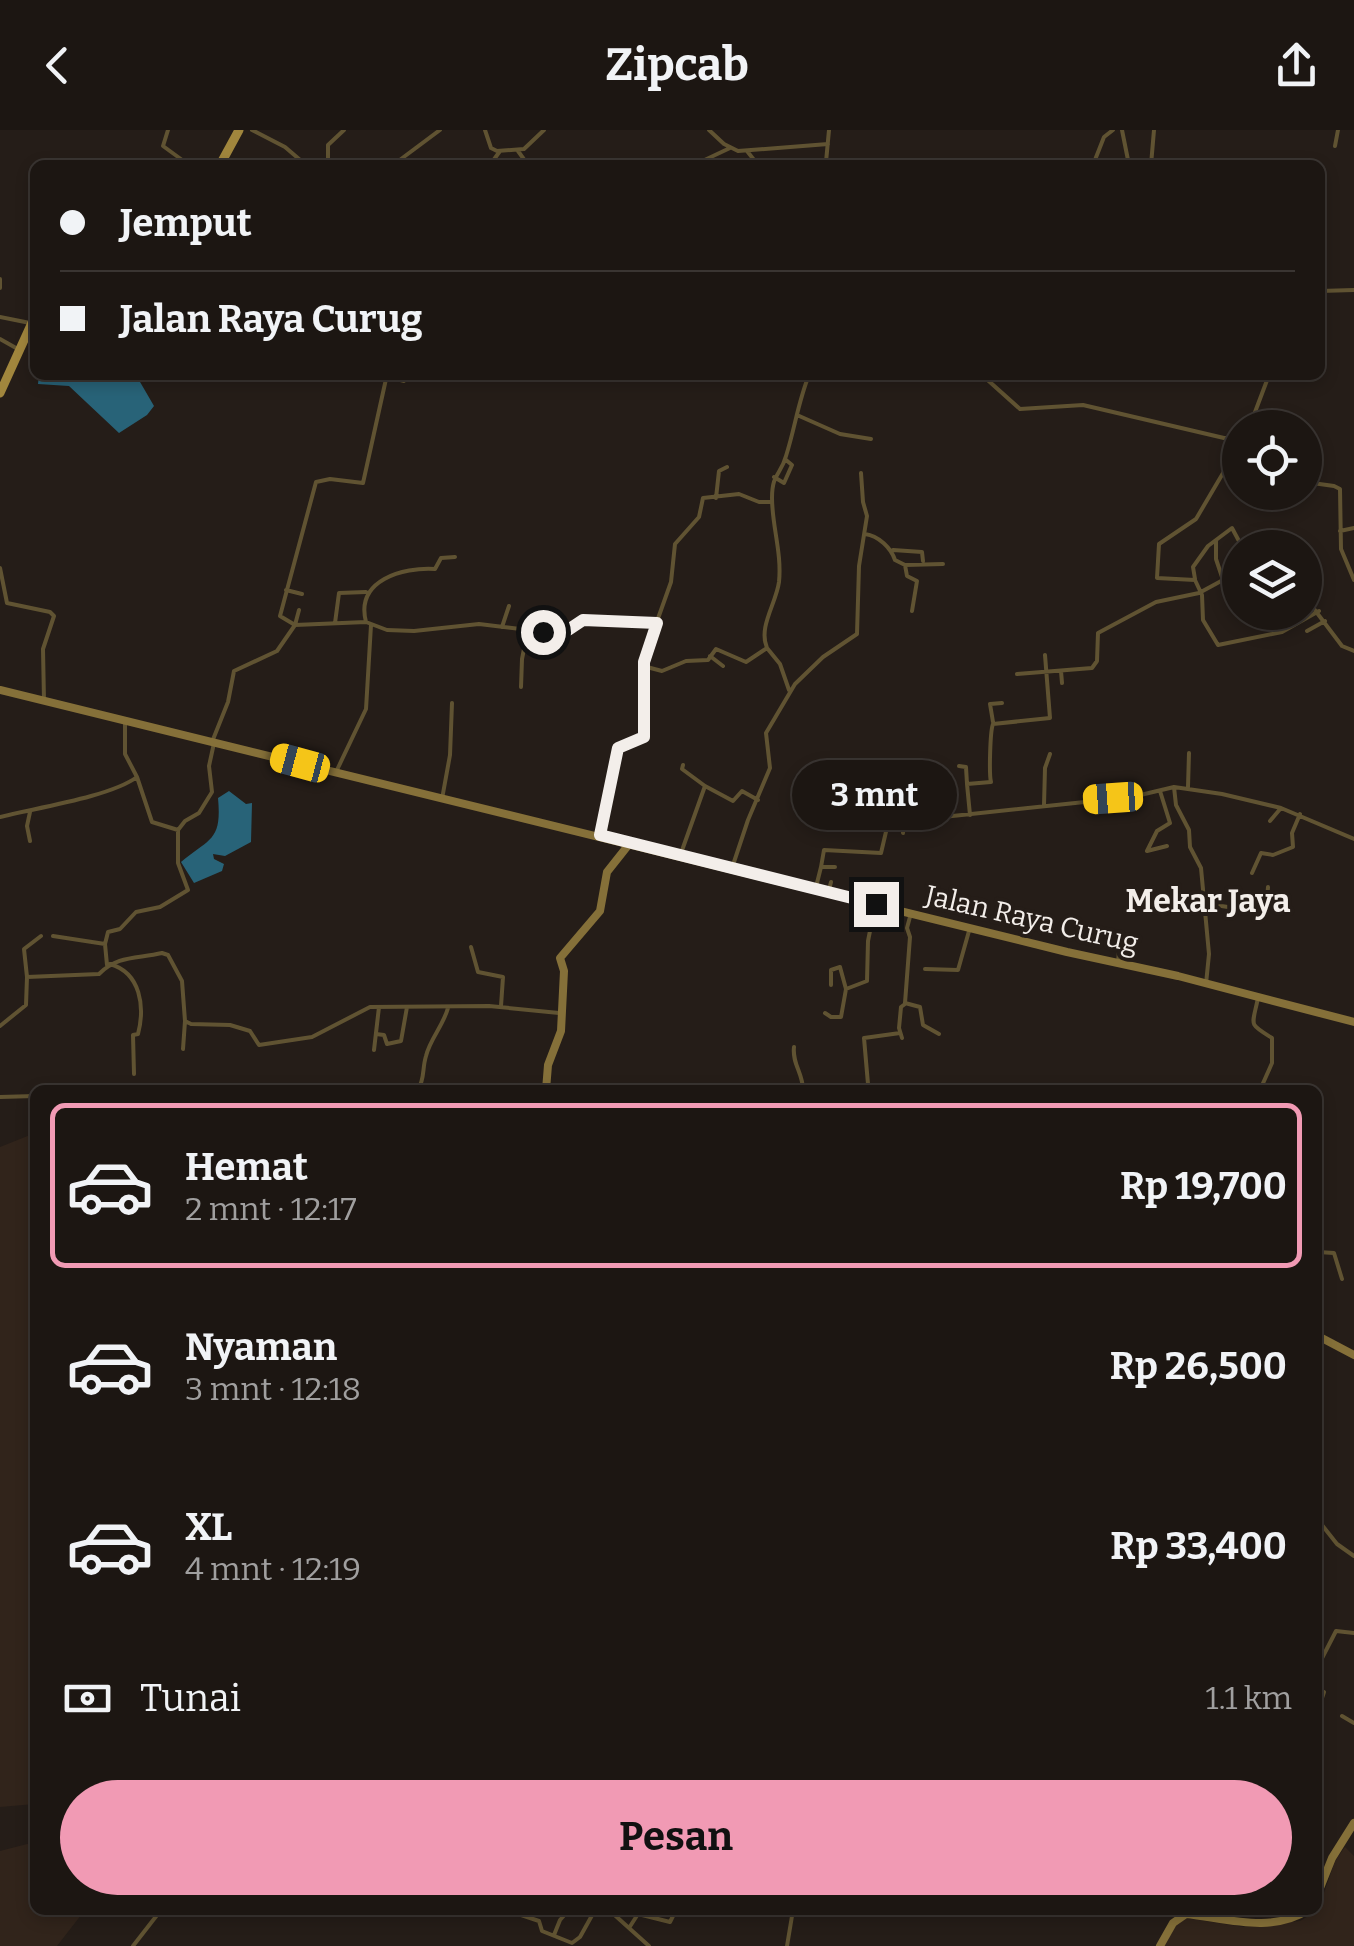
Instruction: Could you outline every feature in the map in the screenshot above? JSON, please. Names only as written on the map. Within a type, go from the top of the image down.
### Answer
[{"type":"main road","points":[[223,160],[239,130]]},
{"type":"main road","points":[[0,393],[30,329]]},
{"type":"street","points":[[168,130],[163,146],[182,160]]},
{"type":"street","points":[[252,130],[286,147],[300,160]]},
{"type":"street","points":[[328,160],[328,146],[344,130]]},
{"type":"street","points":[[400,160],[440,130]]},
{"type":"street","points":[[485,130],[491,148],[500,151],[530,146],[544,130]]},
{"type":"street","points":[[709,130],[730,148],[746,151],[828,144]]},
{"type":"street","points":[[826,160],[829,130]]},
{"type":"street","points":[[1096,160],[1110,132],[1100,130]]},
{"type":"street","points":[[1122,130],[1129,160]]},
{"type":"street","points":[[1152,160],[1154,130]]},
{"type":"street","points":[[1335,146],[1338,131],[1345,130]]},
{"type":"street","points":[[705,160],[730,148]]},
{"type":"street","points":[[518,150],[525,160]]},
{"type":"street","points":[[494,160],[500,151]]},
{"type":"street","points":[[746,151],[754,160]]},
{"type":"street","points":[[0,278],[0,288]]},
{"type":"street","points":[[1325,291],[1354,290]]},
{"type":"street","points":[[0,317],[30,320]]},
{"type":"street","points":[[0,339],[20,351]]},
{"type":"street","points":[[386,380],[364,484],[330,479],[316,482],[280,616],[295,624],[369,624],[414,632],[467,624],[546,632],[554,619],[568,630],[583,620],[657,623]]},
{"type":"street","points":[[790,690],[763,634],[780,566],[772,502],[774,476],[786,460],[798,400],[807,380]]},
{"type":"street","points":[[988,380],[1020,409],[1083,405],[1222,438]]},
{"type":"street","points":[[1257,410],[1268,380]]},
{"type":"street","points":[[797,416],[844,435],[871,439]]},
{"type":"street","points":[[774,476],[784,483],[792,464],[786,460]]},
{"type":"street","points":[[716,498],[719,471],[728,467]]},
{"type":"street","points":[[732,868],[770,768],[764,743],[766,733],[790,690],[823,657],[857,634],[859,566],[867,516],[862,502],[861,473]]},
{"type":"street","points":[[1195,580],[1157,578],[1158,546],[1196,519],[1222,475]]},
{"type":"street","points":[[1322,486],[1340,490],[1343,556],[1354,580]]},
{"type":"street","points":[[600,835],[618,748],[644,737],[644,666],[671,582],[675,544],[699,517],[701,499],[738,494],[772,502]]},
{"type":"street","points":[[1340,532],[1354,528]]},
{"type":"street","points":[[865,534],[893,550],[922,552],[924,563]]},
{"type":"street","points":[[1222,535],[1194,565],[1203,620],[1218,645],[1286,630]]},
{"type":"street","points":[[1216,540],[1216,559],[1222,577]]},
{"type":"street","points":[[893,550],[896,560],[905,565],[943,564]]},
{"type":"street","points":[[366,593],[408,568],[435,569],[441,558],[455,557]]},
{"type":"street","points":[[905,565],[907,576],[917,582],[912,612]]},
{"type":"street","points":[[0,568],[7,604],[54,616],[44,649],[44,701]]},
{"type":"street","points":[[1017,674],[1082,670],[1095,665],[1098,632],[1153,603],[1201,592],[1222,581]]},
{"type":"street","points":[[286,590],[302,594]]},
{"type":"street","points":[[335,623],[339,593],[366,590],[366,708],[336,772]]},
{"type":"street","points":[[502,628],[509,606]]},
{"type":"street","points":[[108,965],[108,932],[120,929],[136,912],[160,907],[188,890],[178,863],[178,830],[199,813],[212,792],[209,766],[213,742],[228,702],[234,671],[276,650],[295,624],[298,610]]},
{"type":"street","points":[[1322,616],[1342,646],[1354,651]]},
{"type":"street","points":[[1307,631],[1325,621]]},
{"type":"street","points":[[522,687],[528,629]]},
{"type":"street","points":[[644,666],[662,671],[686,662],[704,661],[716,650],[744,662],[767,648]]},
{"type":"street","points":[[994,723],[1050,718],[1044,655]]},
{"type":"street","points":[[710,656],[723,666]]},
{"type":"street","points":[[1061,671],[1062,682]]},
{"type":"street","name":"Jalan Raya Curug","points":[[0,690],[1354,1022]]},
{"type":"street","points":[[442,800],[450,755],[452,703]]},
{"type":"street","points":[[967,784],[991,782],[990,735],[994,723],[990,705],[1002,703]]},
{"type":"street","points":[[125,722],[125,754],[151,821],[178,830]]},
{"type":"street","points":[[1188,787],[1189,753]]},
{"type":"street","points":[[1044,806],[1050,754]]},
{"type":"street","points":[[683,765],[682,769],[705,786],[733,801],[742,791],[758,800]]},
{"type":"street","points":[[959,766],[966,767],[970,815]]},
{"type":"street","points":[[0,817],[112,789],[137,778]]},
{"type":"street","points":[[680,856],[705,786]]},
{"type":"street","points":[[1174,786],[1176,805],[1200,864],[1209,954],[1206,984]]},
{"type":"street","points":[[815,891],[824,850],[881,852],[887,820],[1132,797],[1174,786],[1281,808],[1354,839]]},
{"type":"street","points":[[1160,791],[1170,823]]},
{"type":"street","points":[[1270,822],[1281,808]]},
{"type":"street","points":[[30,841],[27,826],[31,810]]},
{"type":"street","points":[[1252,873],[1260,853],[1274,855],[1293,847],[1292,830],[1300,814]]},
{"type":"street","points":[[903,834],[904,819]]},
{"type":"street","points":[[1167,846],[1147,851],[1157,831],[1183,820]]},
{"type":"street","points":[[546,1085],[548,1065],[561,1034],[564,972],[560,958],[600,912],[607,872],[630,843]]},
{"type":"street","points":[[821,867],[835,867]]},
{"type":"street","points":[[828,894],[831,882]]},
{"type":"street","points":[[1205,903],[1234,908],[1260,905],[1267,900],[1268,887]]},
{"type":"street","points":[[846,990],[868,979],[868,941],[876,904]]},
{"type":"street","points":[[868,1085],[864,1038],[901,1036],[911,913]]},
{"type":"street","points":[[925,969],[958,970],[970,927]]},
{"type":"street","points":[[0,1026],[26,1005],[24,949],[40,936]]},
{"type":"street","points":[[54,936],[105,944]]},
{"type":"street","points":[[1118,962],[1120,939]]},
{"type":"street","points":[[471,947],[478,972],[503,977],[500,1006]]},
{"type":"street","points":[[27,977],[98,974],[124,958],[168,955],[182,981],[183,1049]]},
{"type":"street","points":[[108,965],[127,971],[140,995],[140,1024],[138,1034],[133,1035],[134,1074]]},
{"type":"street","points":[[825,1013],[842,1016],[846,990],[840,967],[831,970],[830,986]]},
{"type":"street","points":[[1258,998],[1253,1027],[1272,1038],[1272,1063],[1262,1085]]},
{"type":"street","points":[[905,1004],[920,1008],[922,1024],[939,1034]]},
{"type":"street","points":[[185,1021],[230,1024],[250,1031],[258,1045],[312,1037],[378,1006],[500,1006],[561,1013]]},
{"type":"street","points":[[374,1050],[378,1006]]},
{"type":"street","points":[[376,1034],[384,1035],[387,1044],[398,1044],[407,1007]]},
{"type":"street","points":[[421,1085],[426,1056],[448,1008]]},
{"type":"street","points":[[794,1048],[794,1065],[803,1085]]},
{"type":"street","points":[[0,1097],[30,1096]]},
{"type":"street","points":[[1322,1252],[1334,1253],[1342,1278]]},
{"type":"street","points":[[1322,1338],[1354,1355]]},
{"type":"street","points":[[1322,1525],[1336,1544],[1354,1556]]},
{"type":"street","points":[[1322,1658],[1336,1631],[1354,1633]]},
{"type":"street","points":[[1342,1716],[1354,1724]]},
{"type":"street","points":[[1322,1883],[1332,1858],[1352,1830]]},
{"type":"street","points":[[134,1946],[157,1915]]},
{"type":"street","points":[[520,1915],[540,1922],[541,1930],[566,1942],[576,1942],[593,1915]]},
{"type":"street","points":[[554,1936],[564,1915]]},
{"type":"street","points":[[614,1915],[649,1946]]},
{"type":"street","points":[[629,1928],[637,1915]]},
{"type":"street","points":[[642,1915],[670,1922],[674,1915]]},
{"type":"street","points":[[787,1946],[792,1915]]},
{"type":"street","points":[[1160,1946],[1174,1923],[1185,1915]]},
{"type":"street","points":[[1191,1915],[1225,1922],[1290,1919],[1298,1915]]},
{"type":"shaded area","points":[[30,1135],[30,1804],[0,1807],[0,1147]]},
{"type":"shaded area","points":[[30,1843],[30,1915],[81,1915],[57,1946],[0,1946],[0,1851]]},
{"type":"shaded area","points":[[1345,1847],[1354,1856],[1354,1946],[1164,1946],[1175,1926],[1186,1918],[1244,1927],[1322,1915],[1322,1898],[1335,1861]]},
{"type":"water","points":[[38,380],[139,380],[154,406],[119,433],[69,386],[38,384]]},
{"type":"water","points":[[229,791],[246,804],[252,803],[251,842],[225,856],[213,854],[214,859],[224,864],[222,871],[194,883],[181,862],[212,837],[218,823],[218,798]]},
{"type":"district","name":"Mekar Jaya","points":[[1208,901]]},
{"type":"route","points":[[543,632],[554,619],[568,630],[581,620],[657,623],[644,662],[644,737],[618,748],[600,835],[876,904]]}]
